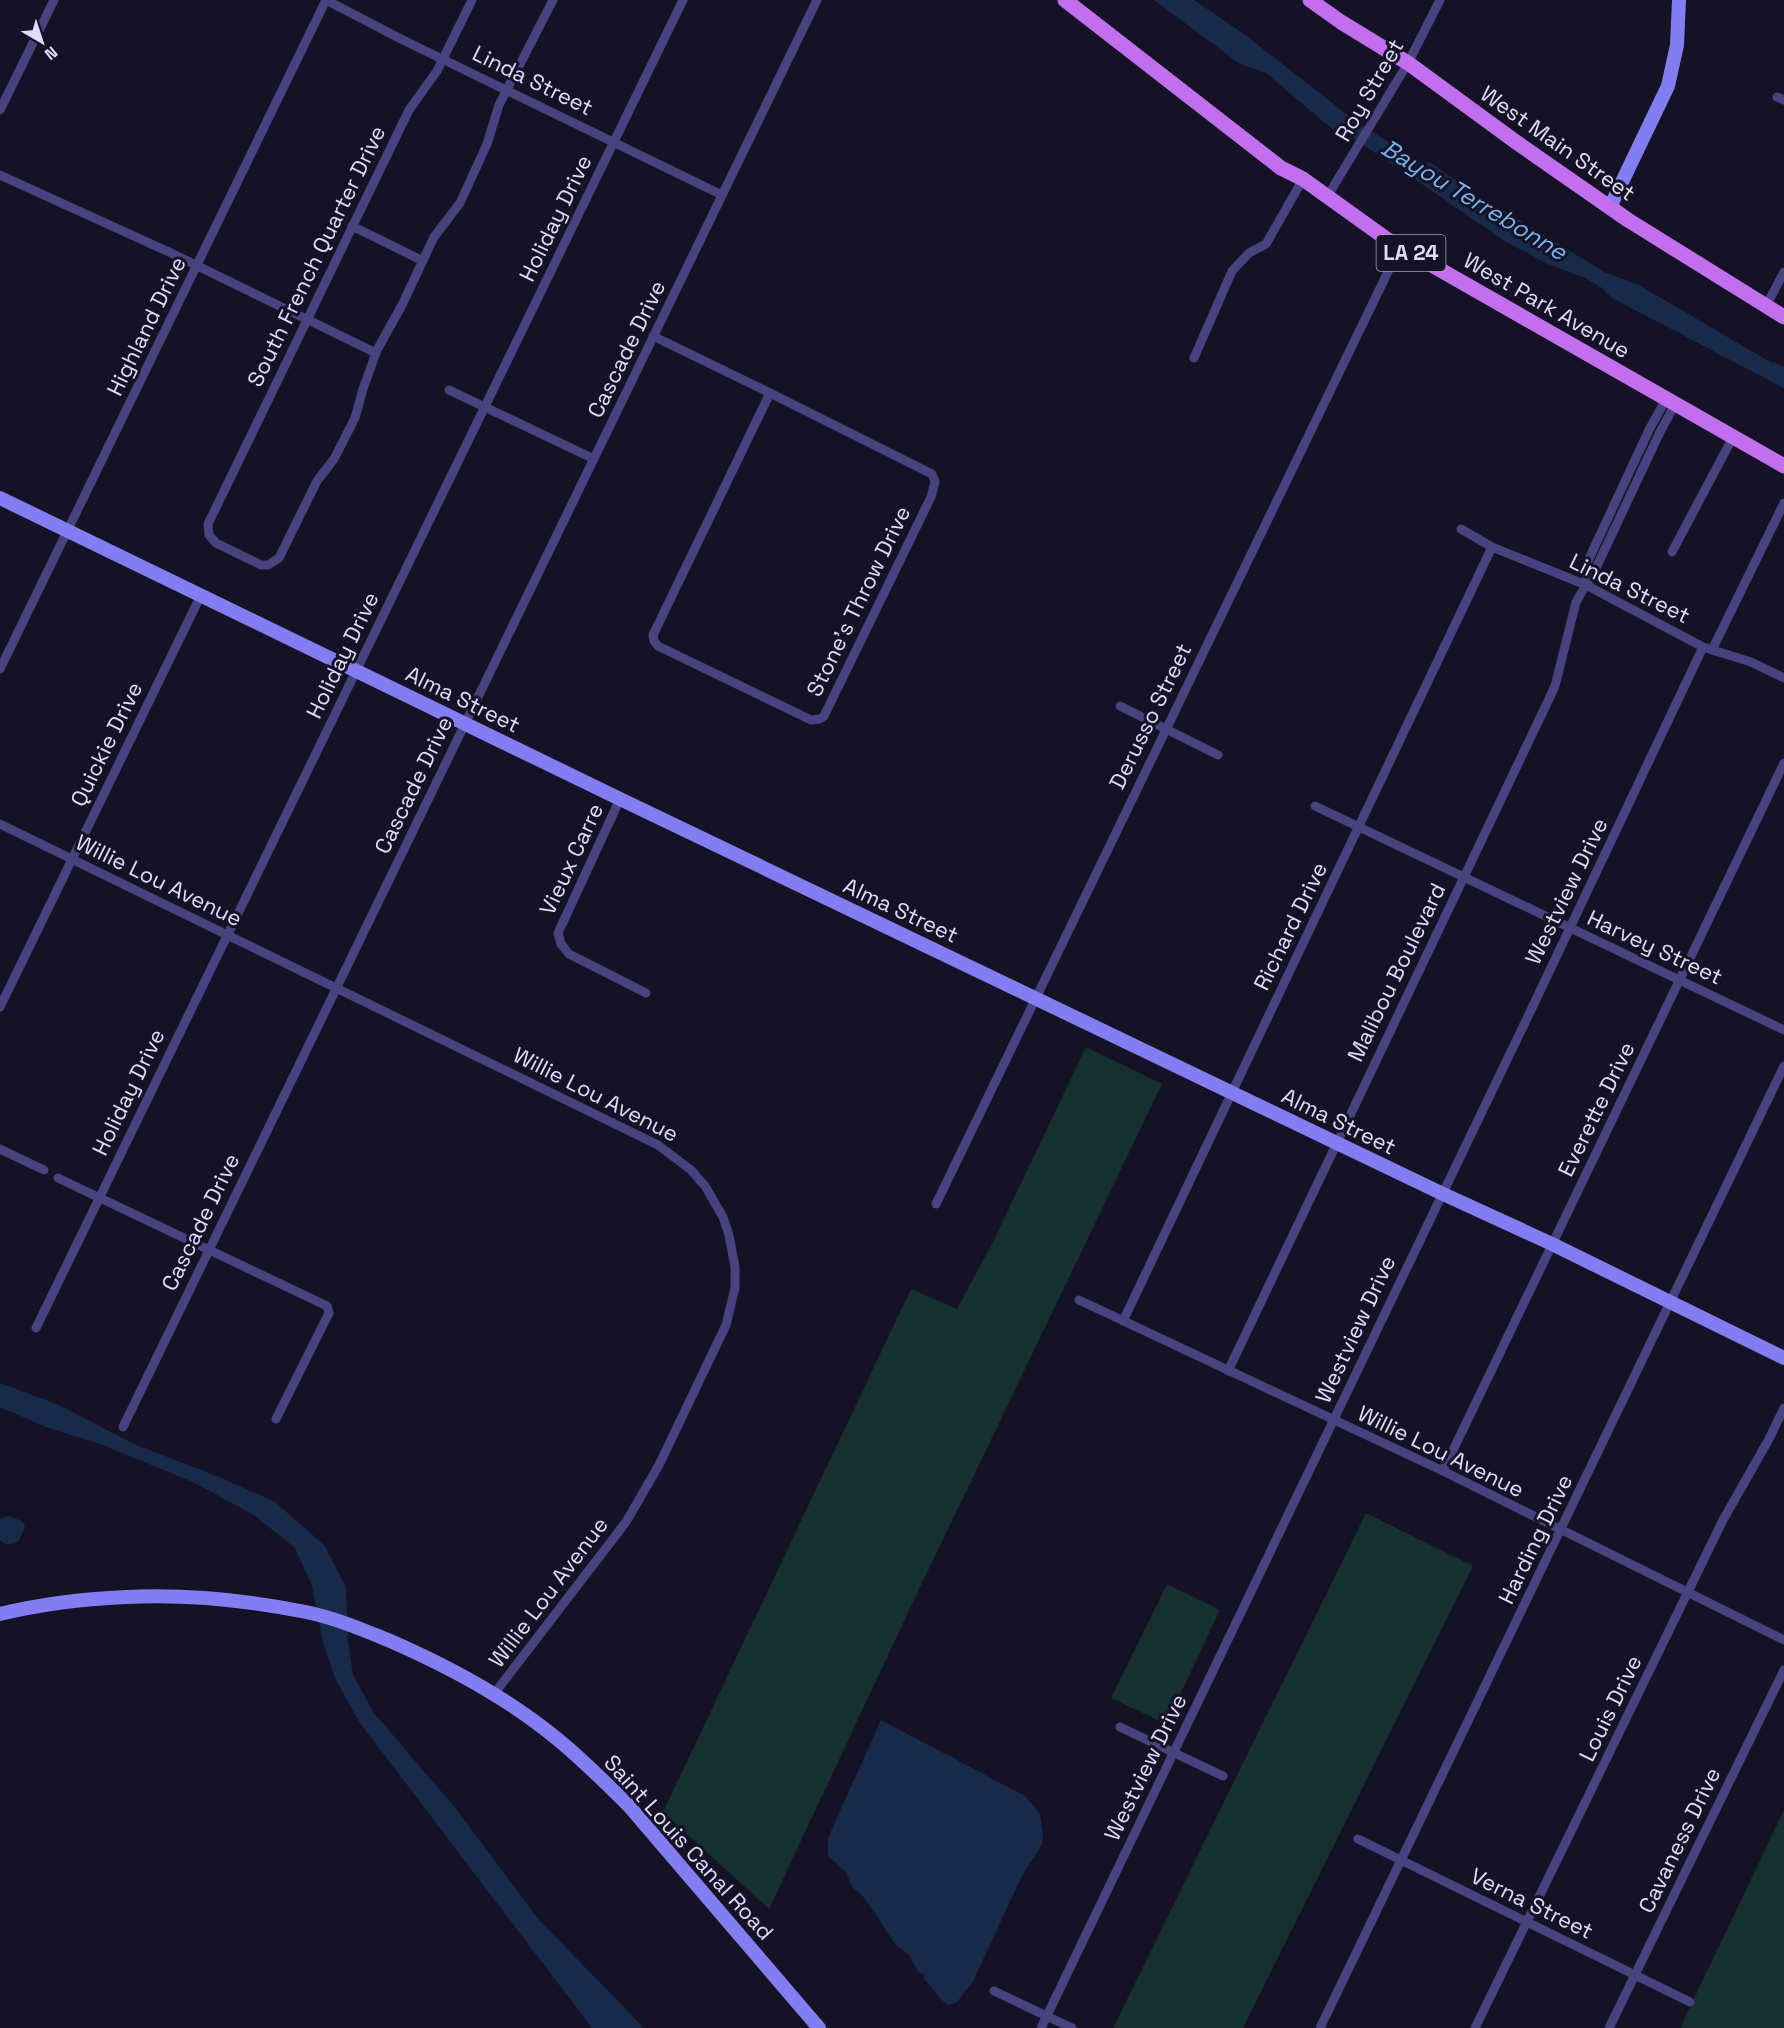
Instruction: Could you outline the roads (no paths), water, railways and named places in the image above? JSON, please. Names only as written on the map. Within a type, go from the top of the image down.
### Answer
[{"type":"main road","name":"West Park Avenue","points":[[1065,0],[1281,168],[1303,179],[1400,247],[1784,466]]},
{"type":"main road","name":"West Main Street","points":[[1311,0],[1341,22],[1408,63],[1516,142],[1683,256],[1784,317]]},
{"type":"street","points":[[0,110],[54,0]]},
{"type":"street","name":"Linda Street","points":[[326,0],[401,39],[722,195]]},
{"type":"street","name":"Highland Drive","points":[[0,669],[326,0]]},
{"type":"street","name":"South French Quarter Drive","points":[[376,353],[351,426],[333,459],[317,481],[279,558],[268,565],[261,565],[216,543],[209,535],[208,524],[409,110],[426,88],[444,58],[472,0]]},
{"type":"street","points":[[0,175],[197,265],[376,353],[434,237],[460,203],[488,144],[499,105],[553,0]]},
{"type":"street","name":"Holiday Drive","points":[[36,1328],[683,0]]},
{"type":"street","name":"Cascade Drive","points":[[123,1426],[817,0]]},
{"type":"street","name":"Roy Street","points":[[1327,197],[1377,118],[1440,0]]},
{"type":"street","points":[[1610,207],[1668,86],[1677,45],[1679,0]]},
{"type":"street","points":[[1194,358],[1232,271],[1248,253],[1266,244],[1303,179]]},
{"type":"street","points":[[352,226],[423,261]]},
{"type":"street","name":"Derusso Street","points":[[936,1204],[1400,247]]},
{"type":"street","points":[[1766,306],[1784,272]]},
{"type":"street","name":"Stone's Throw Drive","points":[[653,336],[770,393],[932,474],[935,482],[931,497],[824,716],[820,719],[811,720],[658,646],[653,635],[770,393]]},
{"type":"street","points":[[449,390],[594,459]]},
{"type":"street","name":"Malibou Boulevard","points":[[1228,1371],[1549,699],[1576,602],[1586,585],[1587,563],[1649,430],[1670,401]]},
{"type":"street","points":[[1672,552],[1733,437]]},
{"type":"street","name":"Alma Street","points":[[0,498],[620,799],[1336,1143],[1552,1244],[1784,1358]]},
{"type":"street","name":"Westview Drive","points":[[1041,2028],[1569,928],[1708,649],[1784,504]]},
{"type":"street","name":"Linda Street","points":[[1461,529],[1492,547],[1586,585],[1708,649],[1751,662],[1784,678]]},
{"type":"street","name":"Richard Drive","points":[[1123,1321],[1492,547]]},
{"type":"street","name":"Quickie Drive","points":[[0,1007],[201,595]]},
{"type":"street","points":[[1120,706],[1218,755]]},
{"type":"street","name":"Everette Drive","points":[[1443,1471],[1784,763]]},
{"type":"street","name":"Vieux Carre","points":[[620,799],[558,933],[561,944],[569,954],[646,993]]},
{"type":"street","name":"Harvey Street","points":[[1315,806],[1784,1030]]},
{"type":"street","name":"Willie Lou Avenue","points":[[0,824],[658,1145],[676,1156],[705,1186],[723,1217],[731,1242],[735,1267],[735,1287],[726,1325],[659,1465],[626,1522],[494,1694]]},
{"type":"street","name":"Harding Drive","points":[[1320,2028],[1784,1066]]},
{"type":"street","points":[[0,1149],[44,1170]]},
{"type":"street","points":[[57,1178],[324,1304],[329,1309],[276,1419]]},
{"type":"street","name":"Willie Lou Avenue","points":[[1079,1300],[1443,1471],[1560,1531],[1784,1640]]},
{"type":"street","name":"Louis Drive","points":[[1475,2028],[1728,1510],[1784,1408]]},
{"type":"street","name":"Saint Louis Canal Road","points":[[0,1614],[83,1599],[160,1595],[204,1597],[308,1612],[349,1624],[428,1658],[494,1694],[555,1737],[596,1772],[629,1806],[819,2028]]},
{"type":"street","name":"Cavaness Drive","points":[[1609,2028],[1784,1670]]},
{"type":"street","points":[[1120,1727],[1223,1776]]},
{"type":"street","name":"Verna Street","points":[[1358,1839],[1690,2002]]},
{"type":"street","points":[[994,1991],[1072,2028]]},
{"type":"water","name":"Bayou Terrebonne","points":[[1154,0],[1194,0],[1244,34],[1354,120],[1422,163],[1430,162],[1493,207],[1502,209],[1604,272],[1637,284],[1772,363],[1784,367],[1784,388],[1612,298],[1602,288],[1585,278],[1548,264],[1506,242],[1348,135],[1331,128],[1266,73],[1240,64]]},
{"type":"water","points":[[0,1383],[59,1405],[134,1444],[224,1479],[275,1502],[324,1545],[346,1587],[348,1642],[353,1675],[374,1713],[457,1810],[539,1920],[644,2028],[592,2028],[360,1723],[335,1678],[323,1642],[312,1586],[295,1548],[254,1515],[193,1482],[100,1444],[46,1427],[0,1407]]},
{"type":"water","points":[[9,1516],[22,1521],[25,1526],[19,1541],[9,1544],[0,1540],[0,1519]]},
{"type":"water","points":[[881,1720],[1025,1796],[1040,1814],[1042,1844],[1021,1878],[973,1981],[957,2002],[949,2005],[924,1979],[924,1974],[918,1972],[909,1955],[895,1944],[861,1894],[853,1888],[846,1872],[828,1856],[828,1838]]}]
